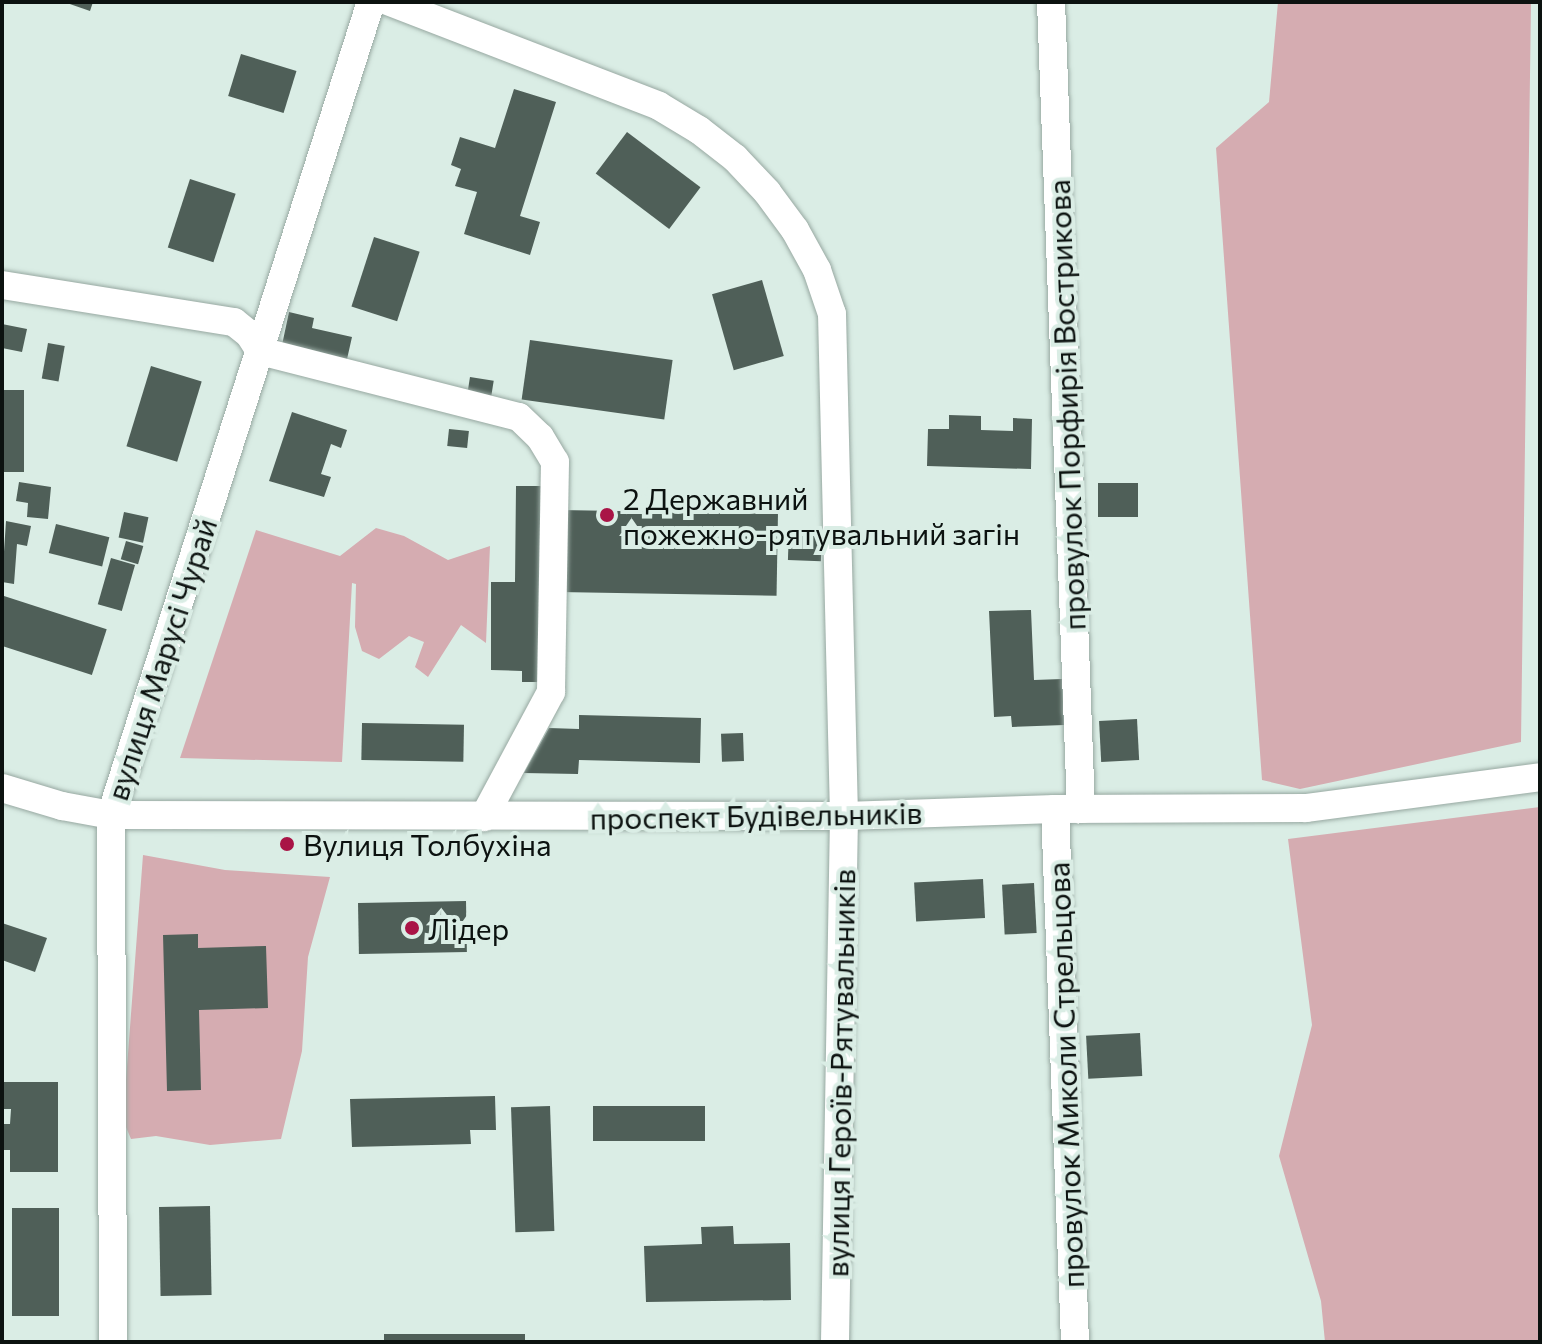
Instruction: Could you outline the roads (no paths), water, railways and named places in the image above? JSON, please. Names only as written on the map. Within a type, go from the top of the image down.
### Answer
[{"type":"street","name":"вулиця Марусі Чурай","points":[[113,1342],[111,815],[371,2]]},
{"type":"street","name":"вулиця Героїв-Рятувальників","points":[[390,2],[659,106],[699,130],[735,158],[767,192],[795,230],[817,270],[832,314],[844,816],[835,1342]]},
{"type":"street","name":"провулок Порфирія Вострикова","points":[[1051,2],[1068,809]]},
{"type":"street","points":[[2,285],[234,322],[249,334],[260,351],[519,417],[540,437],[555,462],[551,692],[484,817]]},
{"type":"street","name":"проспект Будівельників","points":[[2,788],[62,806],[111,815],[844,816],[1068,809],[1306,808],[1540,777]]},
{"type":"street","name":"провулок Миколи Стрельцова","points":[[1068,809],[1075,1342]]},
{"type":"place","name":"2 Державний пожежно-рятувальний загін","points":[[607,515]]},
{"type":"place","name":"Вулиця Толбухіна","points":[[287,844]]},
{"type":"place","name":"Лідер","points":[[412,928]]}]
